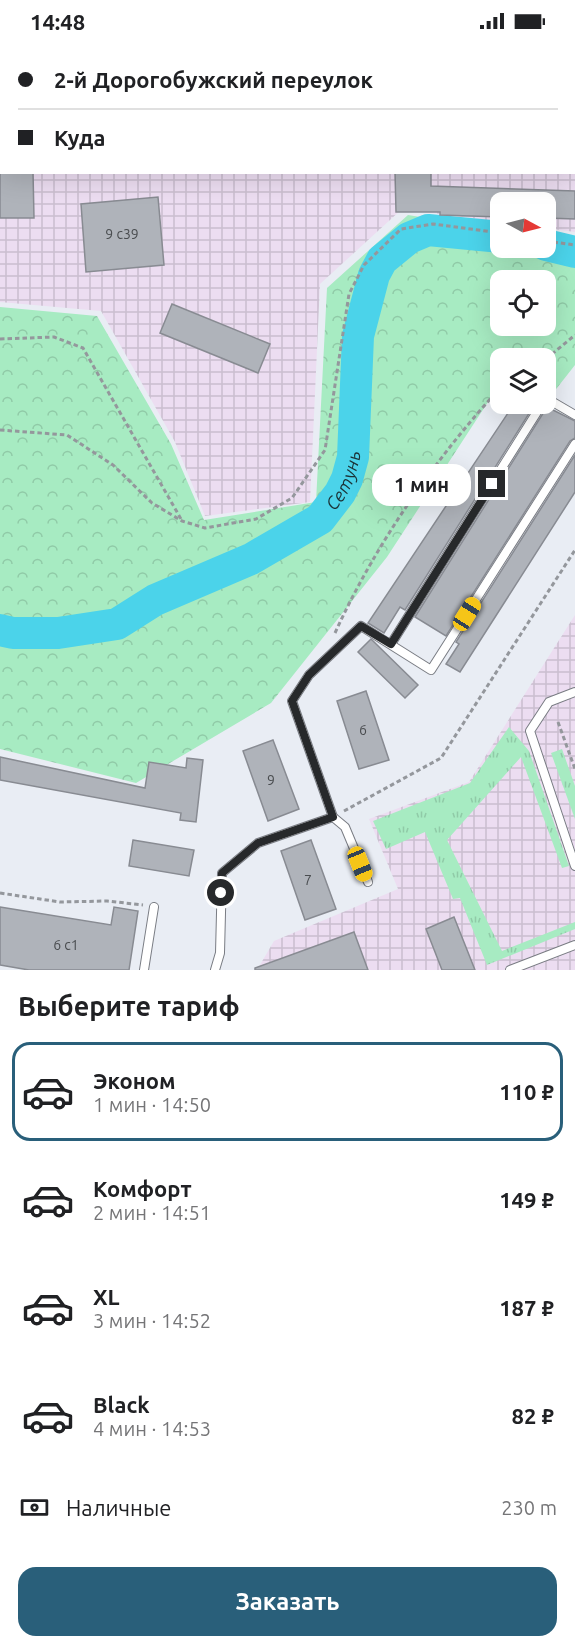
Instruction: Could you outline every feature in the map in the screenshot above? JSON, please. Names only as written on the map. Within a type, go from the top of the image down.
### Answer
[{"type":"lane","points":[[556,404],[575,416]]},
{"type":"lane","points":[[391,644],[536,414]]},
{"type":"lane","points":[[368,882],[345,827],[333,817],[292,701],[309,675],[361,626],[431,670],[575,444]]},
{"type":"lane","points":[[575,692],[549,702],[530,731],[575,866]]},
{"type":"lane","points":[[215,970],[220,953],[222,873],[258,843],[333,817]]},
{"type":"lane","points":[[144,970],[154,907]]},
{"type":"lane","points":[[510,970],[575,945]]},
{"type":"path","points":[[0,430],[67,435],[113,465],[152,503],[182,521],[205,528],[256,519],[292,498],[325,450],[349,294],[364,265],[401,229],[433,224],[490,232]]},
{"type":"path","points":[[556,242],[575,245]]},
{"type":"path","points":[[556,351],[575,335]]},
{"type":"path","points":[[0,339],[54,337],[83,348],[182,521]]},
{"type":"path","points":[[334,634],[353,592],[401,516],[458,433],[490,399]]},
{"type":"path","points":[[333,817],[441,758],[575,550]]},
{"type":"path","points":[[558,722],[575,769]]},
{"type":"path","points":[[0,893],[60,902],[107,901],[154,907]]},
{"type":"shaded area","points":[[0,174],[575,174],[575,232],[556,229],[556,192],[490,192],[490,221],[402,209],[320,284],[310,502],[205,516],[175,442],[101,311],[0,302]]},
{"type":"shaded area","points":[[575,615],[575,970],[257,970],[274,941],[398,889],[369,819],[469,782]]},
{"type":"green space","points":[[408,215],[490,228],[490,258],[556,258],[556,238],[575,241],[575,365],[556,389],[556,348],[490,348],[490,399],[387,557],[271,703],[136,783],[0,749],[0,307],[97,316],[171,444],[204,520],[316,502],[327,288]]},
{"type":"green space","points":[[509,727],[529,751],[569,866],[562,868],[521,757],[447,840],[502,951],[575,922],[575,929],[487,965],[460,898],[453,899],[425,832],[386,849],[373,821],[470,783]]},
{"type":"green space","points":[[562,749],[575,786],[575,819],[551,753]]},
{"type":"building","points":[[0,174],[33,174],[34,218],[0,218]]},
{"type":"building","points":[[395,174],[431,174],[431,186],[575,191],[575,219],[556,218],[556,192],[490,192],[490,217],[440,215],[440,212],[396,212]]},
{"type":"building","points":[[158,197],[164,265],[86,272],[81,204]]},
{"type":"building","points":[[172,304],[270,344],[258,373],[160,333]]},
{"type":"building","points":[[556,412],[575,421],[575,438],[570,441],[446,636],[415,617],[543,414],[556,414]]},
{"type":"building","points":[[507,414],[529,414],[405,610],[400,607],[384,633],[368,623]]},
{"type":"building","points":[[575,455],[575,492],[460,672],[446,664],[459,644],[456,642]]},
{"type":"building","points":[[371,639],[418,685],[405,698],[358,652]]},
{"type":"building","points":[[366,691],[389,760],[359,769],[337,701]]},
{"type":"building","points":[[273,740],[299,809],[268,821],[243,751]]},
{"type":"building","points":[[0,757],[145,788],[149,762],[186,768],[187,758],[203,760],[196,822],[180,820],[181,813],[0,780]]},
{"type":"building","points":[[133,840],[194,850],[189,876],[129,866]]},
{"type":"building","points":[[311,840],[336,909],[305,920],[281,851]]},
{"type":"building","points":[[0,907],[111,925],[114,907],[138,911],[129,970],[29,970],[0,965]]},
{"type":"building","points":[[454,917],[475,970],[442,970],[426,929]]},
{"type":"building","points":[[354,932],[368,970],[255,970],[255,968]]},
{"type":"waterway","name":"Сетунь","points":[[0,630],[13,633],[58,633],[117,624],[155,600],[251,559],[320,519],[340,493],[347,479],[353,457],[358,336],[374,275],[382,260],[409,238],[428,230],[490,236]]},
{"type":"waterway","name":"Сетунь","points":[[556,247],[575,252]]},
{"type":"route","points":[[221,893],[222,873],[258,843],[333,817],[292,701],[309,675],[361,626],[391,644],[492,484]]}]
